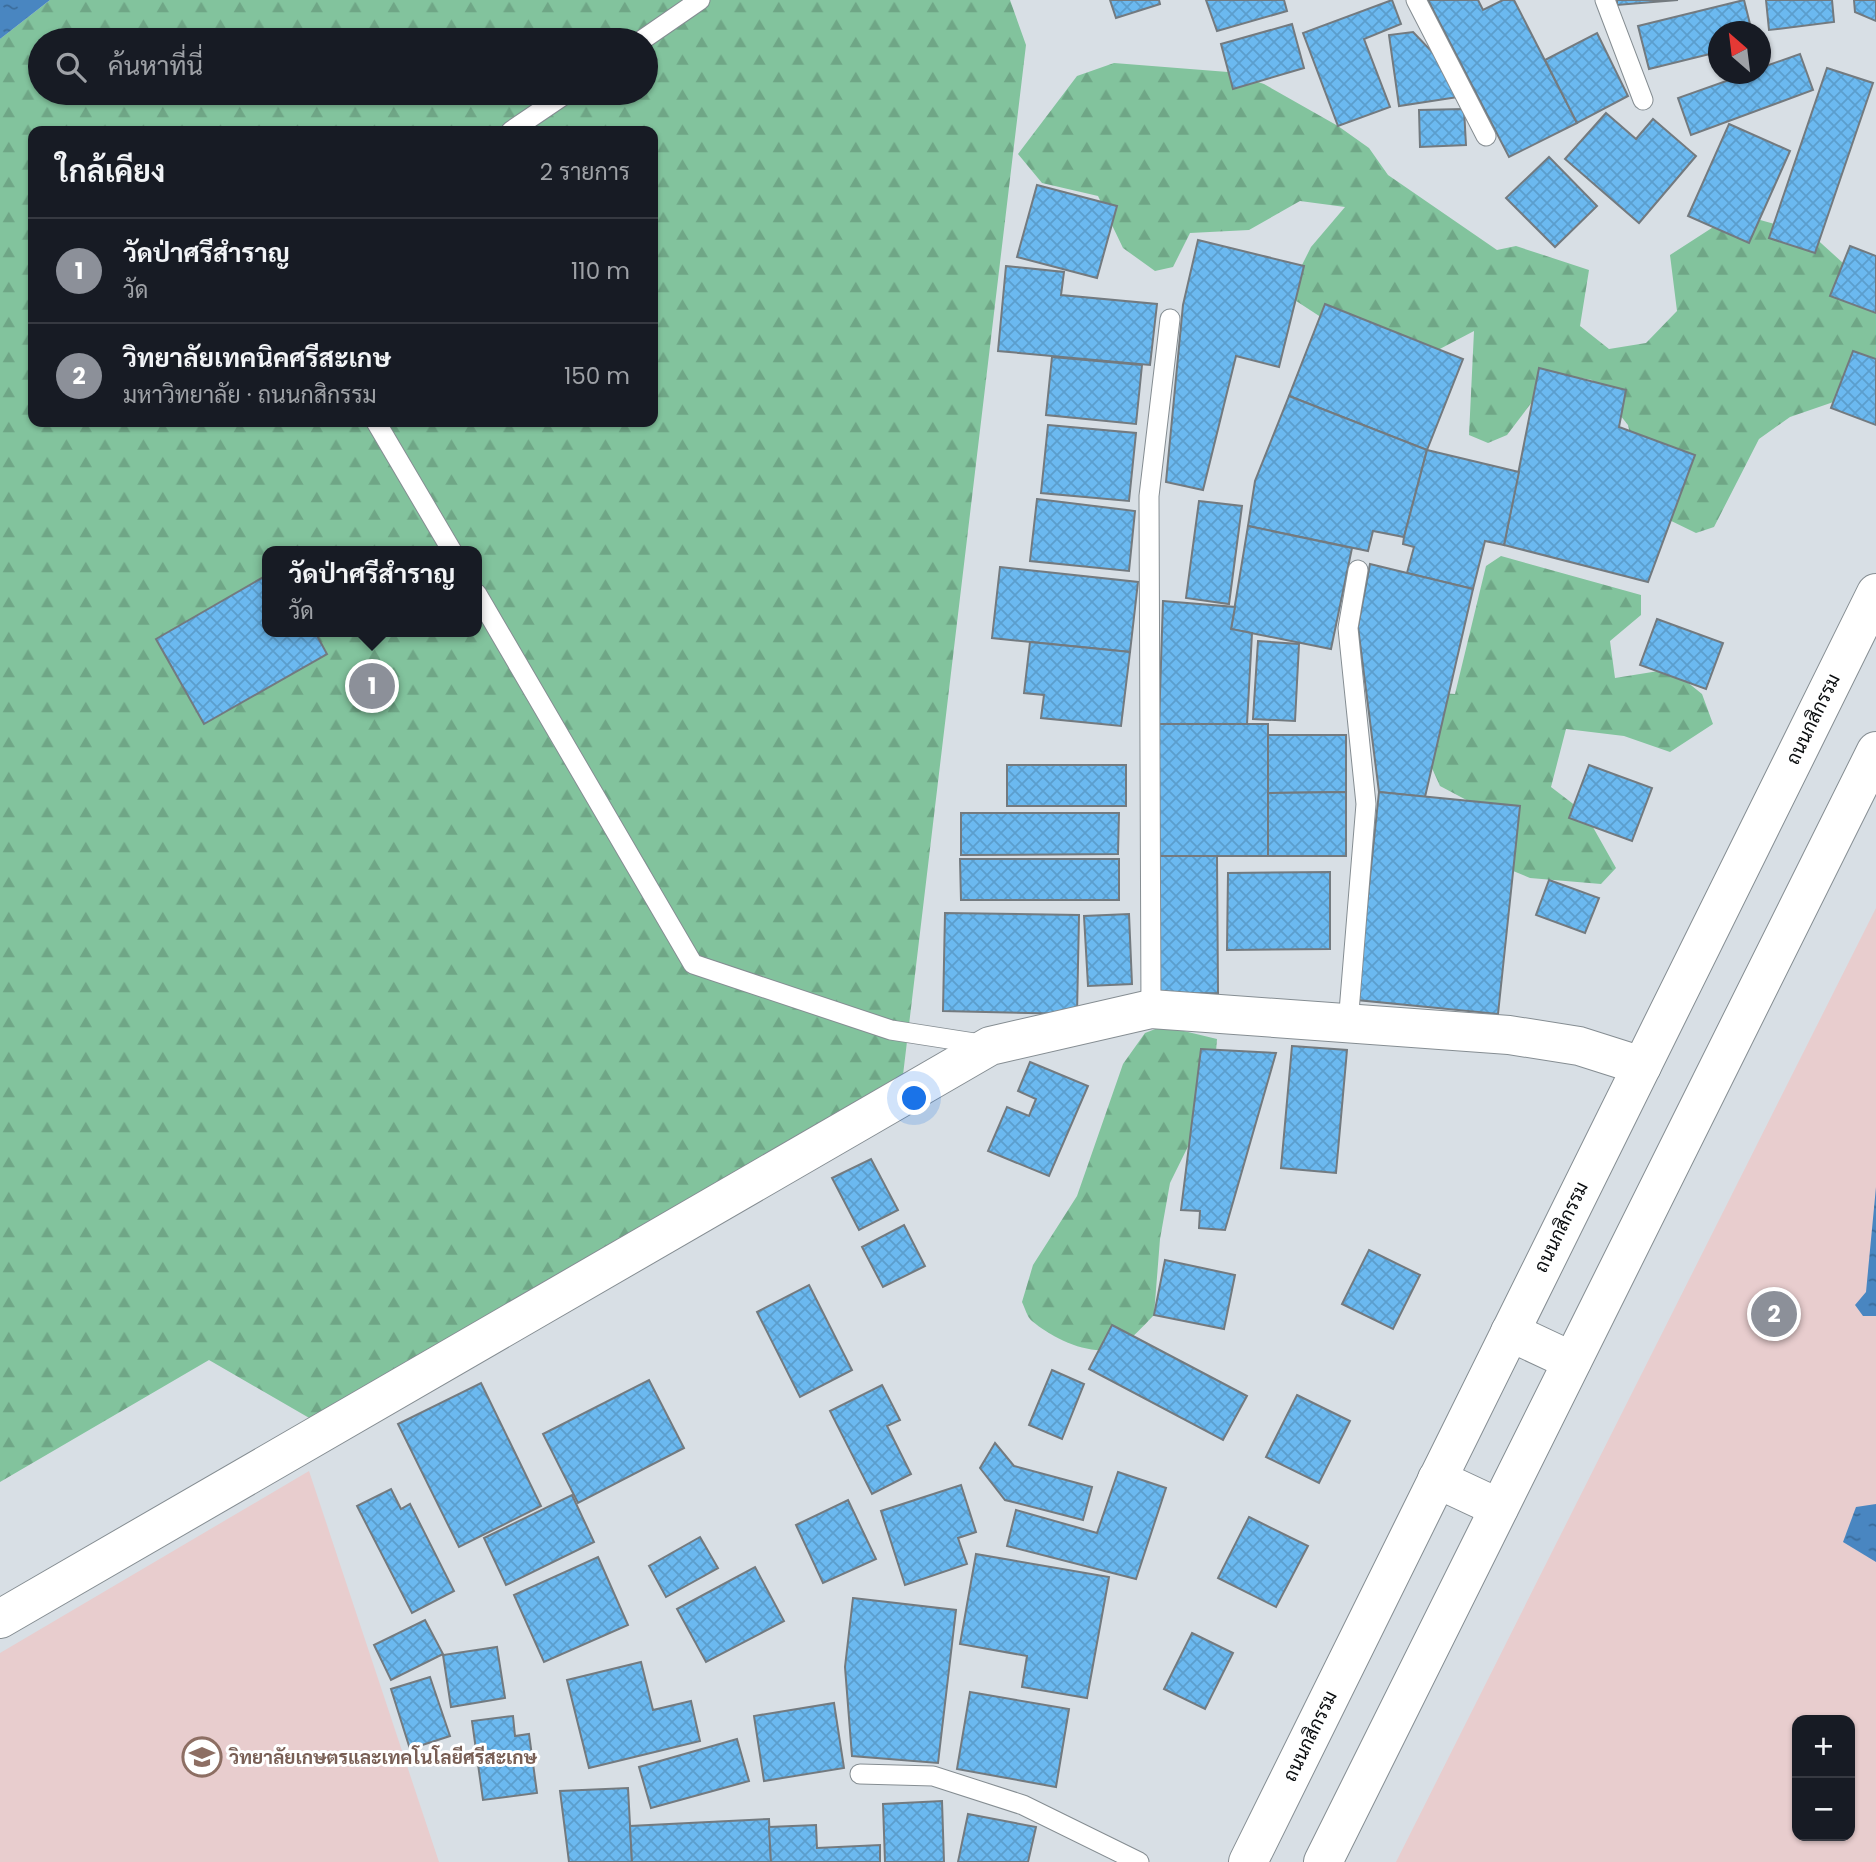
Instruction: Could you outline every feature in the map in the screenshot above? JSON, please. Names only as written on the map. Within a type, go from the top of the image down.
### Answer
[{"type":"main road","name":"ถนนกสิกรรม","points":[[1248,1862],[1876,593]]},
{"type":"main road","points":[[1323,1862],[1876,751]]},
{"type":"main road","points":[[0,1619],[990,1046],[1151,1009],[1509,1035],[1579,1046],[1642,1066]]},
{"type":"main road","points":[[1510,1332],[1572,1361]]},
{"type":"main road","points":[[1437,1479],[1499,1508]]},
{"type":"lane","points":[[658,29],[700,0]]},
{"type":"lane","points":[[1416,0],[1486,136]]},
{"type":"lane","points":[[1605,0],[1643,100]]},
{"type":"lane","points":[[518,126],[549,105]]},
{"type":"lane","points":[[1151,1009],[1149,496],[1170,319]]},
{"type":"lane","points":[[379,427],[449,546]]},
{"type":"lane","points":[[1348,1024],[1366,804],[1348,628],[1358,570]]},
{"type":"lane","points":[[482,603],[693,964],[891,1030],[990,1046]]},
{"type":"lane","points":[[859,1774],[933,1776],[946,1780],[1023,1805],[1139,1862]]},
{"type":"shaded area","points":[[1876,908],[1876,1862],[1396,1862]]},
{"type":"shaded area","name":"วิทยาลัยเกษตรและเทคโนโลยีศรีสะเกษ","points":[[309,1471],[439,1862],[0,1862],[0,1653]]},
{"type":"green space","points":[[50,0],[1010,0],[1026,45],[903,1075],[311,1419],[209,1360],[0,1482],[0,39]]},
{"type":"green space","points":[[1114,63],[1228,72],[1264,84],[1338,126],[1369,148],[1388,175],[1497,250],[1516,246],[1589,270],[1580,326],[1609,349],[1646,343],[1677,311],[1670,255],[1735,213],[1811,234],[1876,293],[1876,359],[1853,379],[1845,398],[1790,417],[1759,439],[1714,527],[1696,533],[1661,516],[1641,482],[1628,425],[1592,380],[1554,373],[1507,435],[1488,443],[1469,435],[1474,331],[1417,361],[1356,340],[1287,295],[1311,247],[1345,207],[1300,201],[1249,230],[1190,233],[1173,267],[1155,271],[1123,248],[1098,196],[1042,183],[1018,154],[1077,76]]},
{"type":"green space","points":[[1501,556],[1641,595],[1641,615],[1610,641],[1615,678],[1671,669],[1702,694],[1713,724],[1670,752],[1624,736],[1566,729],[1551,787],[1585,813],[1616,868],[1601,884],[1530,878],[1501,866],[1510,823],[1440,786],[1418,737],[1426,692],[1455,694],[1486,566]]},
{"type":"green space","points":[[1163,1026],[1217,1039],[1214,1077],[1204,1114],[1170,1183],[1160,1239],[1154,1315],[1132,1337],[1117,1347],[1107,1350],[1084,1348],[1061,1340],[1040,1327],[1027,1315],[1022,1302],[1033,1265],[1077,1196],[1123,1064],[1145,1033]]},
{"type":"water","points":[[0,0],[50,0],[0,39]]},
{"type":"water","points":[[1876,1187],[1876,1316],[1863,1316],[1855,1305],[1866,1292]]},
{"type":"water","points":[[1876,1504],[1876,1562],[1843,1542],[1856,1507]]},
{"type":"building","points":[[1110,0],[1159,0],[1160,4],[1116,18]]},
{"type":"building","points":[[1206,0],[1284,0],[1287,11],[1217,31]]},
{"type":"building","points":[[1392,0],[1401,24],[1364,39],[1390,107],[1338,126],[1303,33]]},
{"type":"building","points":[[1428,0],[1478,0],[1483,10],[1503,0],[1514,0],[1577,123],[1509,157]]},
{"type":"building","points":[[1617,0],[1678,0],[1617,5]]},
{"type":"building","points":[[1744,0],[1749,21],[1708,21],[1708,54],[1649,69],[1638,26]]},
{"type":"building","points":[[1766,0],[1832,0],[1834,22],[1771,30],[1771,21],[1768,21]]},
{"type":"building","points":[[1854,0],[1876,0],[1876,21],[1855,12]]},
{"type":"building","points":[[1292,24],[1304,68],[1233,89],[1221,44]]},
{"type":"building","points":[[1413,32],[1437,57],[1458,97],[1399,106],[1389,35]]},
{"type":"building","points":[[1597,33],[1628,96],[1577,123],[1545,60]]},
{"type":"building","points":[[1800,54],[1813,90],[1691,135],[1678,98],[1718,84],[1771,84],[1771,64]]},
{"type":"building","points":[[1827,68],[1873,83],[1815,253],[1769,238]]},
{"type":"building","points":[[1464,109],[1466,145],[1420,147],[1419,110]]},
{"type":"building","points":[[1606,113],[1636,139],[1653,119],[1696,156],[1639,223],[1565,159]]},
{"type":"building","points":[[1729,124],[1790,151],[1749,243],[1688,216]]},
{"type":"building","points":[[1549,157],[1597,206],[1555,247],[1506,198]]},
{"type":"building","points":[[1037,185],[1117,206],[1097,278],[1017,257]]},
{"type":"building","points":[[1198,240],[1304,266],[1279,367],[1236,356],[1203,490],[1166,482],[1183,305]]},
{"type":"building","points":[[1850,246],[1876,256],[1876,313],[1830,296]]},
{"type":"building","points":[[1006,266],[1064,272],[1061,295],[1157,304],[1150,365],[998,351]]},
{"type":"building","points":[[1325,304],[1463,359],[1427,450],[1289,396]]},
{"type":"building","points":[[1853,351],[1876,359],[1876,425],[1831,408]]},
{"type":"building","points":[[1052,357],[1142,365],[1136,424],[1046,415]]},
{"type":"building","points":[[1539,368],[1626,390],[1619,427],[1695,455],[1648,582],[1504,545]]},
{"type":"building","points":[[1289,396],[1427,450],[1404,537],[1373,531],[1368,551],[1248,526],[1255,481]]},
{"type":"building","points":[[1048,425],[1136,433],[1129,501],[1041,493]]},
{"type":"building","points":[[1427,450],[1519,472],[1504,545],[1485,541],[1473,589],[1407,573],[1414,547],[1403,544],[1404,537]]},
{"type":"building","points":[[1037,499],[1135,511],[1129,571],[1030,561]]},
{"type":"building","points":[[1199,501],[1242,506],[1229,604],[1186,598]]},
{"type":"building","points":[[1248,526],[1352,548],[1331,649],[1231,629]]},
{"type":"building","points":[[1370,564],[1473,589],[1425,797],[1379,792],[1358,627]]},
{"type":"building","points":[[1000,567],[1138,582],[1130,652],[992,638]]},
{"type":"building","points":[[262,578],[262,637],[318,637],[327,654],[204,724],[156,639]]},
{"type":"building","points":[[1163,601],[1235,607],[1231,629],[1252,633],[1247,724],[1159,724]]},
{"type":"building","points":[[1657,619],[1723,643],[1706,689],[1640,665]]},
{"type":"building","points":[[1258,641],[1299,644],[1295,721],[1253,719]]},
{"type":"building","points":[[1030,642],[1130,652],[1121,726],[1041,718],[1044,695],[1024,693]]},
{"type":"building","points":[[1159,724],[1268,724],[1268,856],[1159,856]]},
{"type":"building","points":[[1268,735],[1346,735],[1346,792],[1268,793]]},
{"type":"building","points":[[1007,765],[1126,765],[1126,806],[1007,806]]},
{"type":"building","points":[[1589,765],[1652,788],[1632,841],[1569,818]]},
{"type":"building","points":[[1346,792],[1346,856],[1268,856],[1268,793]]},
{"type":"building","points":[[1379,792],[1520,806],[1498,1014],[1357,1000]]},
{"type":"building","points":[[961,813],[1119,813],[1118,854],[961,855]]},
{"type":"building","points":[[1159,856],[1217,856],[1218,993],[1159,994]]},
{"type":"building","points":[[960,859],[1119,859],[1119,900],[961,900]]},
{"type":"building","points":[[1330,872],[1330,949],[1227,950],[1228,873]]},
{"type":"building","points":[[1549,880],[1599,898],[1585,933],[1536,915]]},
{"type":"building","points":[[945,913],[1079,915],[1077,1014],[943,1011]]},
{"type":"building","points":[[1129,914],[1132,984],[1088,986],[1084,916]]},
{"type":"building","points":[[1292,1046],[1347,1050],[1336,1173],[1281,1168]]},
{"type":"building","points":[[1201,1049],[1276,1053],[1225,1230],[1199,1228],[1200,1211],[1181,1210]]},
{"type":"building","points":[[1030,1062],[1088,1086],[1049,1176],[988,1151],[1007,1107],[1029,1116],[1036,1099],[1018,1091]]},
{"type":"building","points":[[871,1159],[898,1210],[859,1230],[832,1178]]},
{"type":"building","points":[[904,1225],[925,1266],[883,1287],[862,1247]]},
{"type":"building","points":[[1369,1250],[1420,1275],[1393,1329],[1342,1304]]},
{"type":"building","points":[[1165,1260],[1235,1275],[1224,1329],[1154,1315]]},
{"type":"building","points":[[809,1285],[852,1370],[800,1397],[757,1312]]},
{"type":"building","points":[[1112,1325],[1247,1396],[1223,1440],[1089,1369]]},
{"type":"building","points":[[1052,1370],[1084,1384],[1062,1439],[1029,1425]]},
{"type":"building","points":[[649,1380],[684,1448],[578,1503],[543,1434]]},
{"type":"building","points":[[481,1383],[541,1506],[459,1547],[398,1424]]},
{"type":"building","points":[[882,1385],[900,1420],[887,1426],[911,1474],[872,1494],[830,1411]]},
{"type":"building","points":[[1297,1395],[1350,1421],[1319,1483],[1266,1457]]},
{"type":"building","points":[[995,1443],[1014,1466],[1092,1487],[1083,1520],[1005,1500],[980,1468]]},
{"type":"building","points":[[1118,1472],[1166,1488],[1136,1579],[1007,1546],[1016,1510],[1097,1533]]},
{"type":"building","points":[[961,1485],[976,1532],[958,1538],[967,1564],[905,1585],[881,1511]]},
{"type":"building","points":[[391,1489],[401,1509],[410,1504],[454,1591],[412,1613],[357,1506]]},
{"type":"building","points":[[572,1495],[594,1542],[506,1585],[484,1538]]},
{"type":"building","points":[[848,1500],[876,1559],[823,1583],[796,1525]]},
{"type":"building","points":[[1249,1517],[1308,1546],[1276,1607],[1218,1578]]},
{"type":"building","points":[[700,1537],[718,1568],[666,1597],[649,1566]]},
{"type":"building","points":[[976,1554],[1109,1577],[1087,1698],[1022,1687],[1027,1656],[960,1644]]},
{"type":"building","points":[[598,1557],[628,1625],[544,1662],[514,1595]]},
{"type":"building","points":[[755,1567],[784,1621],[706,1662],[677,1609]]},
{"type":"building","points":[[853,1598],[956,1610],[938,1763],[852,1756],[845,1667]]},
{"type":"building","points":[[425,1620],[443,1654],[391,1680],[374,1645]]},
{"type":"building","points":[[1192,1633],[1233,1653],[1205,1709],[1164,1689]]},
{"type":"building","points":[[497,1647],[505,1698],[451,1707],[443,1655]]},
{"type":"building","points":[[641,1662],[653,1710],[691,1701],[700,1741],[589,1768],[567,1680]]},
{"type":"building","points":[[430,1677],[450,1736],[410,1749],[391,1689]]},
{"type":"building","points":[[970,1692],[1069,1709],[1056,1787],[957,1769]]},
{"type":"building","points":[[834,1703],[844,1768],[764,1781],[754,1716]]},
{"type":"building","points":[[513,1716],[515,1736],[529,1734],[537,1793],[483,1800],[472,1721]]},
{"type":"building","points":[[737,1739],[749,1781],[651,1808],[639,1767]]},
{"type":"building","points":[[628,1788],[632,1862],[569,1862],[560,1791]]},
{"type":"building","points":[[942,1801],[944,1862],[885,1862],[883,1804]]},
{"type":"building","points":[[968,1814],[1036,1827],[1028,1862],[958,1862]]},
{"type":"building","points":[[769,1819],[771,1862],[632,1862],[630,1826]]},
{"type":"building","points":[[816,1825],[817,1848],[880,1845],[880,1862],[771,1862],[769,1827]]},
{"type":"place","name":"วัดป่าศรีสำราญ","points":[[372,686]]},
{"type":"place","name":"วิทยาลัยเทคนิคศรีสะเกษ","points":[[1774,1314]]},
{"type":"place","name":"วิทยาลัยเกษตรและเทคโนโลยีศรีสะเกษ","points":[[202,1757]]}]
